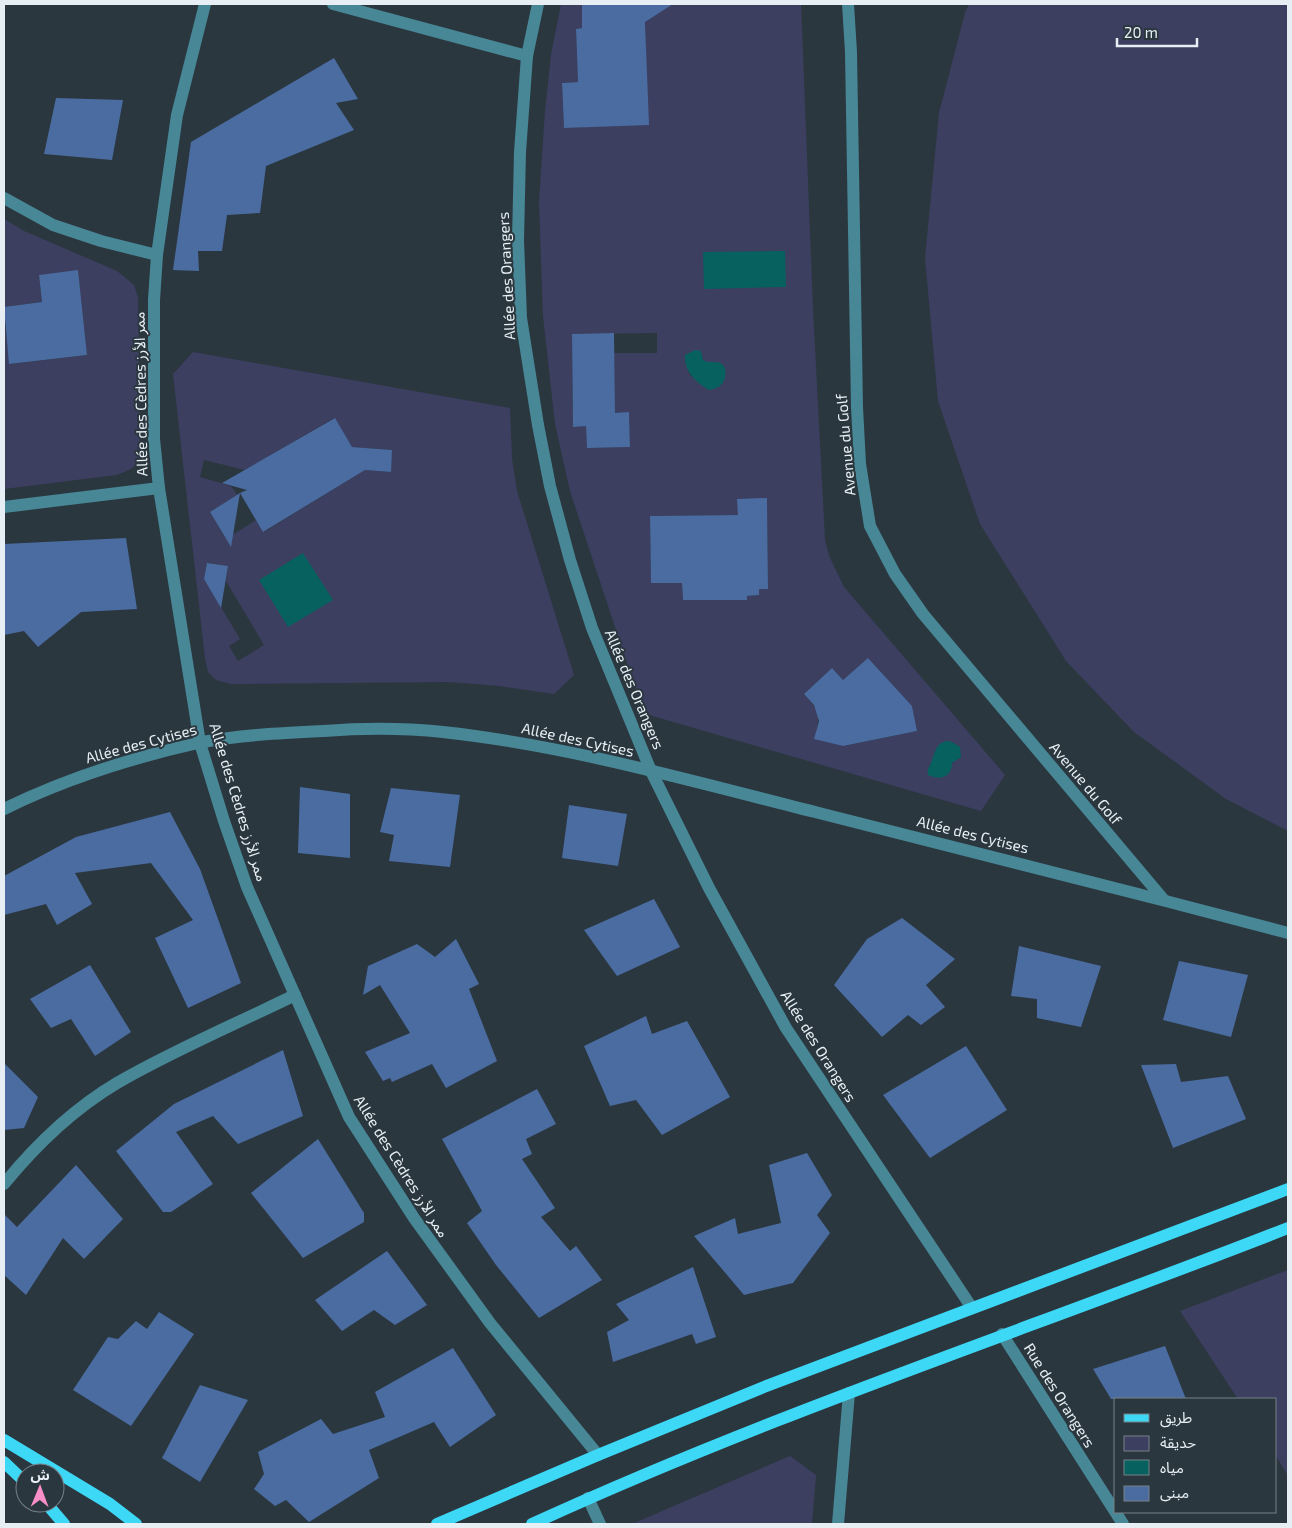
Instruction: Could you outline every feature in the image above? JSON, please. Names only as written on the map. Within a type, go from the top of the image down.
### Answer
[{"type":"main road","points":[[437,1524],[764,1387],[1288,1188]]},
{"type":"main road","points":[[532,1524],[656,1468],[1002,1334],[1173,1273],[1288,1228]]},
{"type":"main road","points":[[4,1440],[110,1504],[136,1524]]},
{"type":"main road","points":[[4,1462],[15,1472]]},
{"type":"main road","points":[[55,1513],[64,1524]]},
{"type":"street","name":"Allée des Cèdres ممر الأرز","points":[[205,4],[177,115],[157,254],[154,300],[154,439],[158,488],[200,743],[247,887],[349,1117],[414,1218],[490,1323],[598,1455]]},
{"type":"street","points":[[333,4],[527,56]]},
{"type":"street","name":"Allée des Orangers","points":[[538,4],[527,56],[520,152],[518,240],[522,318],[538,426],[550,486],[570,560],[589,619],[652,771],[709,888],[786,1028],[972,1308]]},
{"type":"street","name":"Avenue du Golf","points":[[848,4],[851,52],[860,464],[870,526],[895,574],[922,614],[1164,900]]},
{"type":"street","points":[[4,198],[53,225],[101,241],[157,254]]},
{"type":"street","points":[[4,507],[158,488]]},
{"type":"street","name":"Allée des Cytises","points":[[4,809],[43,790],[114,765],[200,743],[276,733],[366,728],[441,732],[545,747],[652,771],[1164,900],[1288,934]]},
{"type":"street","points":[[4,1184],[43,1141],[73,1115],[116,1084],[295,995]]},
{"type":"street","name":"Rue des Orangers","points":[[1002,1334],[1114,1509]]},
{"type":"street","points":[[838,1524],[848,1393]]},
{"type":"street","points":[[588,1498],[600,1524]]},
{"type":"street","name":"Rue des Orangers","points":[[1117,1513],[1124,1524]]},
{"type":"green space","points":[[561,4],[582,4],[582,28],[576,29],[578,82],[562,83],[564,128],[648,124],[645,15],[660,12],[664,4],[801,4],[813,309],[825,540],[829,556],[844,587],[1005,775],[981,811],[656,717],[648,714],[642,708],[570,491],[555,424],[543,316],[539,202],[551,55]],"holes":[[[657,333],[657,353],[614,353],[615,413],[629,413],[630,447],[587,448],[586,426],[573,426],[572,334]],[[701,351],[703,360],[707,363],[717,362],[709,390],[690,375],[685,361]],[[738,499],[767,499],[768,589],[759,589],[759,595],[747,596],[747,600],[683,600],[682,583],[651,583],[650,516],[738,515]],[[868,658],[912,706],[917,731],[843,746],[815,739],[818,715],[814,706],[804,694],[832,668],[843,680]],[[961,756],[955,760],[942,777],[936,777],[929,766],[931,763]]]},
{"type":"green space","points":[[969,4],[1288,4],[1288,831],[1226,799],[1134,732],[1066,661],[980,524],[938,401],[925,258],[939,113]]},
{"type":"green space","points":[[4,219],[24,231],[117,271],[134,285],[138,298],[140,458],[136,465],[127,471],[116,475],[4,489],[4,317],[10,364],[87,355],[78,271],[39,275],[42,302],[4,307]]},
{"type":"green space","points":[[193,352],[510,408],[512,459],[517,491],[574,675],[554,694],[499,686],[449,682],[231,684],[216,680],[208,672],[205,658],[173,374]],"holes":[[[334,418],[352,447],[392,450],[390,472],[365,470],[264,532],[256,520],[226,539],[210,512],[237,495],[231,486],[200,477],[204,460],[245,470]],[[207,563],[228,566],[226,581],[264,645],[238,661],[229,646],[240,639],[204,579]]]},
{"type":"green space","points":[[1288,1270],[1288,1476],[1277,1458],[1277,1398],[1237,1398],[1180,1311]]},
{"type":"green space","points":[[790,1456],[816,1475],[812,1524],[632,1524]]},
{"type":"water","points":[[785,251],[786,287],[704,289],[703,252]]},
{"type":"water","points":[[695,350],[701,351],[703,360],[717,362],[724,366],[726,375],[720,386],[709,390],[692,376],[686,367],[685,355]]},
{"type":"water","points":[[303,553],[333,600],[288,627],[259,580]]},
{"type":"water","points":[[947,741],[960,747],[961,757],[952,763],[948,775],[941,778],[932,777],[928,775],[928,769],[936,749],[940,744]]},
{"type":"building","points":[[582,4],[673,4],[645,22],[649,125],[564,128],[562,83],[578,82],[576,29],[582,28]]},
{"type":"building","points":[[334,58],[358,99],[336,103],[354,130],[266,166],[260,213],[227,215],[222,251],[198,251],[199,271],[173,270],[191,142]]},
{"type":"building","points":[[56,98],[123,100],[112,160],[44,154]]},
{"type":"building","points":[[78,270],[87,355],[9,364],[4,307],[42,302],[39,275]]},
{"type":"building","points":[[614,333],[615,413],[629,412],[630,447],[587,448],[586,426],[573,427],[572,334]]},
{"type":"building","points":[[335,418],[352,447],[392,450],[391,472],[365,470],[263,532],[240,493],[247,490],[222,483]]},
{"type":"building","points":[[240,493],[231,547],[210,512]]},
{"type":"building","points":[[767,498],[768,589],[759,589],[759,595],[747,596],[747,600],[683,600],[682,583],[651,583],[650,516],[738,515],[737,499]]},
{"type":"building","points":[[126,538],[137,609],[81,612],[38,647],[24,631],[4,635],[4,544]]},
{"type":"building","points":[[207,563],[228,566],[221,608],[204,579]]},
{"type":"building","points":[[868,658],[912,706],[917,731],[843,746],[814,739],[819,721],[814,705],[804,694],[832,668],[843,680]]},
{"type":"building","points":[[300,787],[350,794],[350,858],[298,853]]},
{"type":"building","points":[[391,788],[460,795],[450,867],[389,861],[394,835],[380,832]]},
{"type":"building","points":[[569,805],[627,814],[618,866],[562,858]]},
{"type":"building","points":[[170,812],[200,869],[241,983],[188,1008],[155,938],[193,920],[151,863],[75,873],[92,904],[57,925],[46,904],[4,915],[4,876],[76,837]]},
{"type":"building","points":[[654,899],[680,947],[617,976],[584,930]]},
{"type":"building","points":[[902,918],[955,959],[926,985],[945,1007],[921,1025],[908,1015],[882,1037],[834,985],[867,939]]},
{"type":"building","points":[[456,939],[479,984],[469,989],[497,1061],[446,1088],[432,1064],[392,1082],[390,1078],[383,1081],[365,1052],[410,1033],[380,985],[363,995],[368,966],[417,944],[435,957]]},
{"type":"building","points":[[1019,946],[1101,966],[1081,1027],[1037,1018],[1037,999],[1011,996]]},
{"type":"building","points":[[1179,961],[1248,975],[1231,1037],[1163,1020]]},
{"type":"building","points":[[90,965],[131,1032],[95,1056],[71,1019],[51,1028],[30,999]]},
{"type":"building","points":[[646,1016],[652,1034],[687,1021],[730,1097],[662,1135],[636,1100],[610,1106],[584,1046]]},
{"type":"building","points":[[966,1046],[1007,1110],[930,1158],[883,1095]]},
{"type":"building","points":[[283,1050],[303,1116],[238,1144],[213,1116],[176,1132],[213,1184],[171,1212],[163,1212],[116,1151],[174,1104]]},
{"type":"building","points":[[4,1063],[38,1097],[24,1128],[4,1130]]},
{"type":"building","points":[[1176,1064],[1181,1082],[1228,1076],[1246,1119],[1173,1148],[1141,1065]]},
{"type":"building","points":[[537,1089],[556,1124],[526,1139],[532,1154],[522,1159],[555,1208],[541,1217],[570,1251],[576,1246],[602,1280],[539,1318],[496,1265],[467,1223],[482,1211],[442,1139]]},
{"type":"building","points":[[318,1139],[364,1213],[364,1222],[303,1258],[251,1193]]},
{"type":"building","points":[[807,1153],[832,1195],[817,1215],[830,1233],[793,1283],[744,1295],[694,1236],[735,1218],[738,1234],[781,1223],[769,1165]]},
{"type":"building","points":[[76,1165],[123,1219],[84,1259],[63,1238],[26,1295],[4,1275],[4,1214],[17,1227]]},
{"type":"building","points":[[387,1251],[427,1305],[395,1325],[374,1310],[342,1331],[315,1300]]},
{"type":"building","points":[[693,1267],[716,1337],[696,1344],[692,1334],[613,1362],[607,1332],[629,1320],[616,1304]]},
{"type":"building","points":[[159,1312],[194,1334],[131,1426],[73,1390],[108,1337],[118,1339],[136,1321],[147,1329]]},
{"type":"building","points":[[1165,1346],[1186,1398],[1111,1399],[1093,1369]]},
{"type":"building","points":[[453,1348],[496,1415],[450,1447],[434,1422],[369,1450],[379,1478],[309,1522],[286,1500],[275,1506],[254,1489],[264,1474],[258,1452],[321,1419],[333,1434],[385,1417],[375,1392]]},
{"type":"building","points":[[200,1385],[248,1400],[200,1482],[162,1458]]}]
